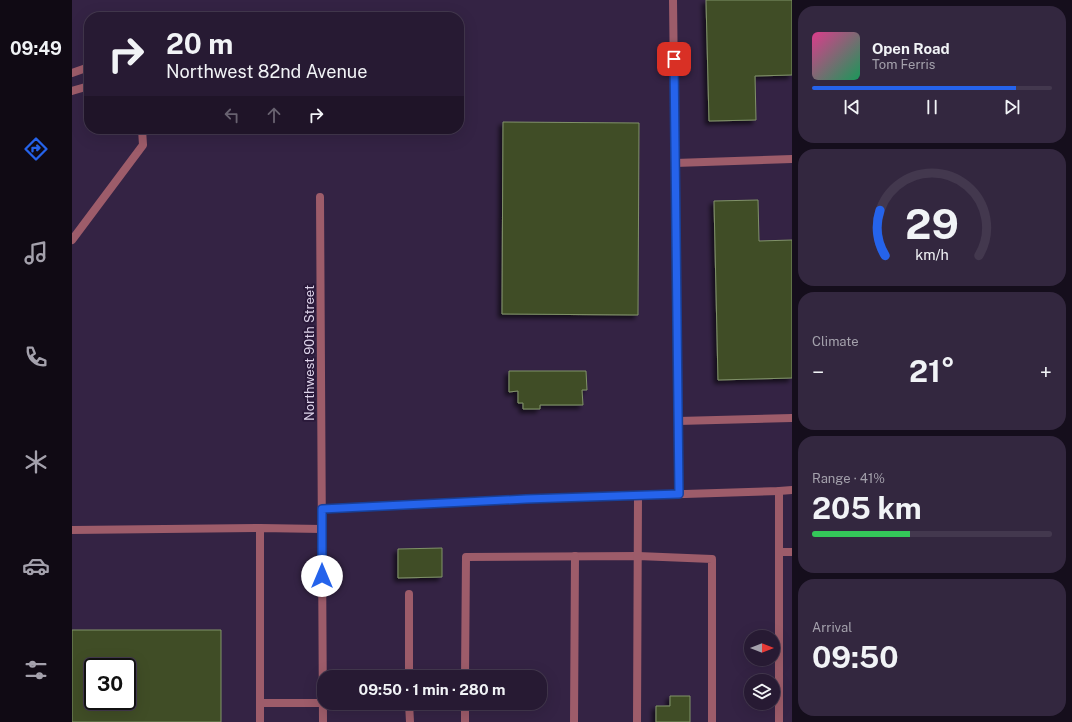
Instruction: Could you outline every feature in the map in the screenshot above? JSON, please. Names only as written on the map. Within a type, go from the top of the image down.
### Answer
[{"type":"street","points":[[673,0],[679,494]]},
{"type":"street","points":[[72,74],[84,69]]},
{"type":"street","points":[[72,91],[84,87]]},
{"type":"street","points":[[72,240],[143,145],[142,134]]},
{"type":"street","points":[[675,163],[792,160]]},
{"type":"street","name":"Northwest 90th Street","points":[[320,197],[323,670]]},
{"type":"street","points":[[678,421],[792,418]]},
{"type":"street","points":[[322,509],[526,499],[792,490]]},
{"type":"street","points":[[779,491],[779,722]]},
{"type":"street","points":[[637,722],[638,496]]},
{"type":"street","points":[[72,530],[260,528],[322,529]]},
{"type":"street","points":[[260,528],[260,722]]},
{"type":"street","points":[[779,552],[792,552]]},
{"type":"street","points":[[574,722],[575,556]]},
{"type":"street","points":[[465,670],[466,557],[638,556],[712,559],[712,722]]},
{"type":"street","points":[[409,594],[409,670]]},
{"type":"street","points":[[260,703],[317,703]]},
{"type":"street","name":"Northwest 90th Street","points":[[323,710],[323,722]]},
{"type":"street","points":[[410,710],[410,722]]},
{"type":"street","points":[[465,710],[465,722]]},
{"type":"building","points":[[706,0],[792,0],[792,75],[755,76],[756,120],[709,121]]},
{"type":"building","points":[[503,122],[639,123],[638,315],[502,314]]},
{"type":"building","points":[[758,200],[759,241],[792,240],[792,378],[718,380],[714,201]]},
{"type":"building","points":[[509,371],[586,371],[587,390],[582,390],[583,405],[540,405],[540,409],[523,409],[523,403],[518,403],[518,391],[509,392]]},
{"type":"building","points":[[442,548],[442,577],[398,578],[398,549]]},
{"type":"building","points":[[72,630],[221,630],[221,722],[72,722]]},
{"type":"building","points":[[670,696],[690,696],[690,722],[656,722],[656,706],[670,706]]},
{"type":"route","points":[[322,576],[322,509],[526,499],[679,494],[674,59]]}]
